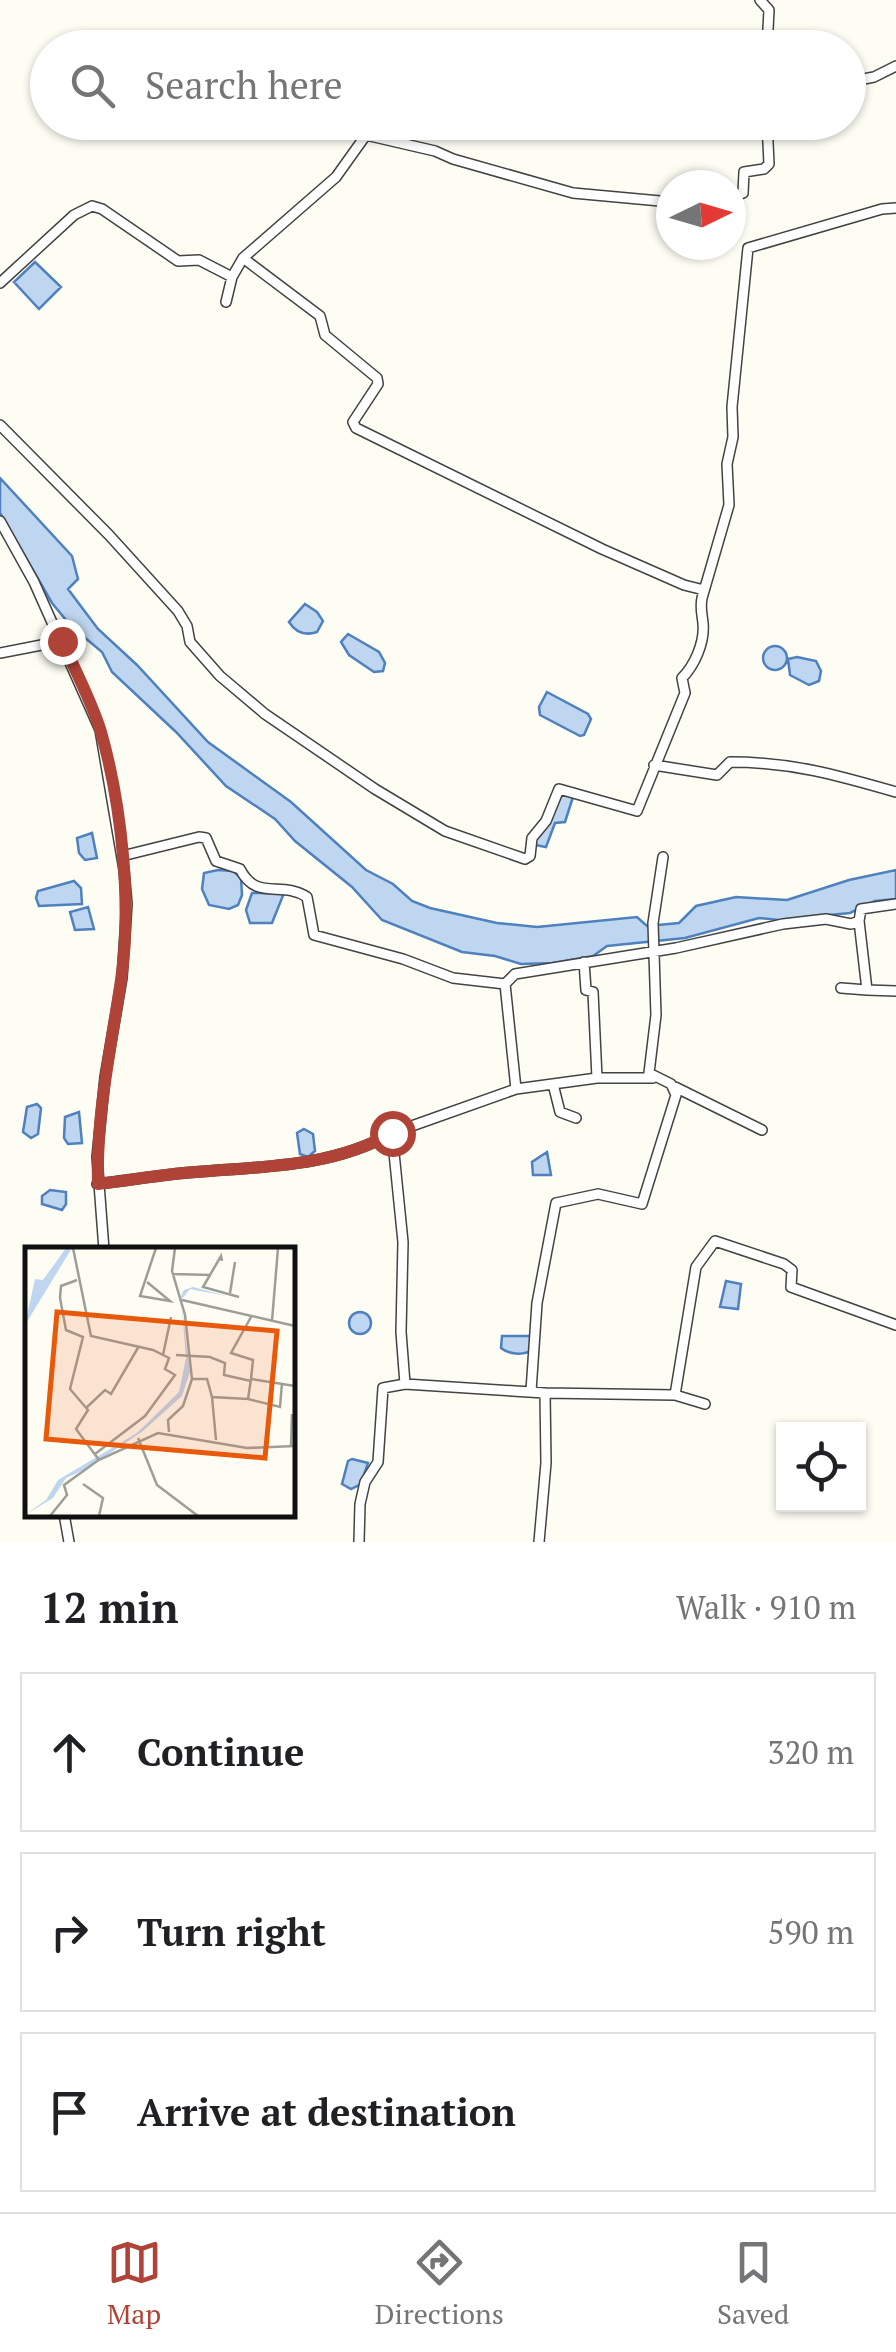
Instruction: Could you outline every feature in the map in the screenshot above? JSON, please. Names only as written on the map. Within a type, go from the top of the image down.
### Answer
[{"type":"street","points":[[760,0],[769,10],[768,30]]},
{"type":"street","points":[[866,79],[896,66]]},
{"type":"street","points":[[226,302],[232,277],[243,258],[336,177],[362,140]]},
{"type":"street","points":[[392,140],[574,193],[656,201]]},
{"type":"street","points":[[746,172],[770,164],[768,140]]},
{"type":"street","points":[[0,284],[74,216],[92,206],[178,261],[199,260],[232,277]]},
{"type":"street","points":[[0,425],[178,611],[190,642],[220,676],[266,714],[445,831],[525,859],[530,856],[532,838],[546,820],[559,789],[637,811],[686,693],[682,678],[694,663],[704,626],[700,612],[704,590],[729,505],[727,464],[733,437],[732,407],[748,248],[882,208],[896,208]]},
{"type":"street","points":[[243,258],[320,316],[326,335],[377,378],[375,389],[353,422],[356,428],[602,549],[704,590]]},
{"type":"street","points":[[0,521],[34,582],[100,730],[122,856],[127,904],[122,978],[105,1077],[97,1157],[104,1247]]},
{"type":"street","points":[[0,653],[62,641]]},
{"type":"street","points":[[654,765],[717,774],[730,762],[775,762],[896,792]]},
{"type":"street","points":[[122,856],[199,836],[206,838],[216,862],[240,869],[246,881],[256,888],[290,890],[307,897],[314,935],[403,959],[453,978],[505,984]]},
{"type":"street","points":[[663,857],[654,923],[656,1015],[648,1073],[762,1130]]},
{"type":"street","points":[[867,990],[861,909],[896,904]]},
{"type":"street","points":[[505,984],[515,974],[783,924],[826,919],[852,924],[860,921]]},
{"type":"street","points":[[584,962],[586,990],[593,992],[597,1078]]},
{"type":"street","points":[[505,984],[516,1089]]},
{"type":"street","points":[[841,988],[896,991]]},
{"type":"street","points":[[98,1184],[274,1167],[374,1144],[392,1133],[516,1089],[597,1078],[653,1078]]},
{"type":"street","points":[[553,1084],[560,1112],[576,1118]]},
{"type":"street","points":[[531,1392],[537,1303],[556,1203],[598,1194],[642,1204],[675,1088]]},
{"type":"street","points":[[392,1133],[402,1226],[401,1332],[406,1384]]},
{"type":"street","points":[[676,1395],[696,1267],[715,1241],[784,1264],[792,1270],[791,1288],[896,1324]]},
{"type":"street","points":[[359,1542],[365,1482],[378,1462],[383,1388],[406,1384],[546,1393],[676,1395],[705,1404]]},
{"type":"street","points":[[539,1542],[546,1463],[546,1393]]},
{"type":"street","points":[[65,1517],[69,1542]]},
{"type":"water","points":[[35,262],[61,287],[39,309],[14,282]]},
{"type":"water","points":[[0,478],[72,556],[78,579],[68,589],[98,629],[208,742],[291,802],[366,870],[393,884],[412,901],[497,923],[537,927],[637,917],[647,926],[679,923],[696,906],[736,897],[787,900],[896,870],[896,899],[875,901],[850,913],[779,920],[759,918],[685,938],[607,946],[593,956],[553,963],[521,964],[462,952],[382,920],[352,887],[295,841],[275,819],[226,786],[112,672],[102,652],[71,626],[52,603],[0,513]]},
{"type":"water","points":[[305,604],[323,621],[317,632],[301,633],[289,622]]},
{"type":"water","points":[[348,634],[379,652],[385,663],[383,671],[374,672],[349,655],[341,642]]},
{"type":"water","points":[[775,646],[787,658],[775,670],[763,658]]},
{"type":"water","points":[[788,659],[816,661],[821,671],[819,681],[809,685],[790,675]]},
{"type":"water","points":[[547,692],[588,714],[591,719],[584,735],[540,715],[539,707]]},
{"type":"water","points":[[559,792],[573,797],[565,822],[555,823],[546,847],[535,845],[536,835]]},
{"type":"water","points":[[92,833],[97,858],[85,860],[79,853],[77,838]]},
{"type":"water","points":[[233,871],[241,878],[242,895],[238,905],[229,909],[209,905],[202,889],[204,873]]},
{"type":"water","points":[[74,881],[81,888],[82,904],[39,906],[38,891]]},
{"type":"water","points":[[252,893],[284,893],[272,923],[250,923],[246,910]]},
{"type":"water","points":[[88,907],[94,929],[75,930],[70,912]]},
{"type":"water","points":[[37,1104],[41,1108],[38,1134],[31,1138],[23,1132],[27,1107]]},
{"type":"water","points":[[79,1112],[82,1143],[68,1144],[64,1138],[65,1117]]},
{"type":"water","points":[[304,1129],[313,1134],[315,1151],[308,1157],[300,1154],[297,1133]]},
{"type":"water","points":[[547,1152],[551,1175],[533,1175],[532,1162]]},
{"type":"water","points":[[50,1190],[66,1192],[62,1210],[42,1204],[42,1196]]},
{"type":"water","points":[[726,1281],[741,1284],[738,1309],[720,1307]]},
{"type":"water","points":[[360,1312],[368,1315],[368,1331],[360,1334],[352,1331],[349,1323],[352,1315]]},
{"type":"water","points":[[502,1336],[531,1336],[532,1350],[528,1352],[516,1354],[501,1348]]},
{"type":"water","points":[[352,1459],[368,1463],[361,1484],[351,1489],[342,1484]]},
{"type":"route","points":[[62,641],[100,730],[111,778],[127,904],[122,978],[105,1077],[98,1184],[128,1178],[274,1167],[374,1144],[392,1133]]}]
